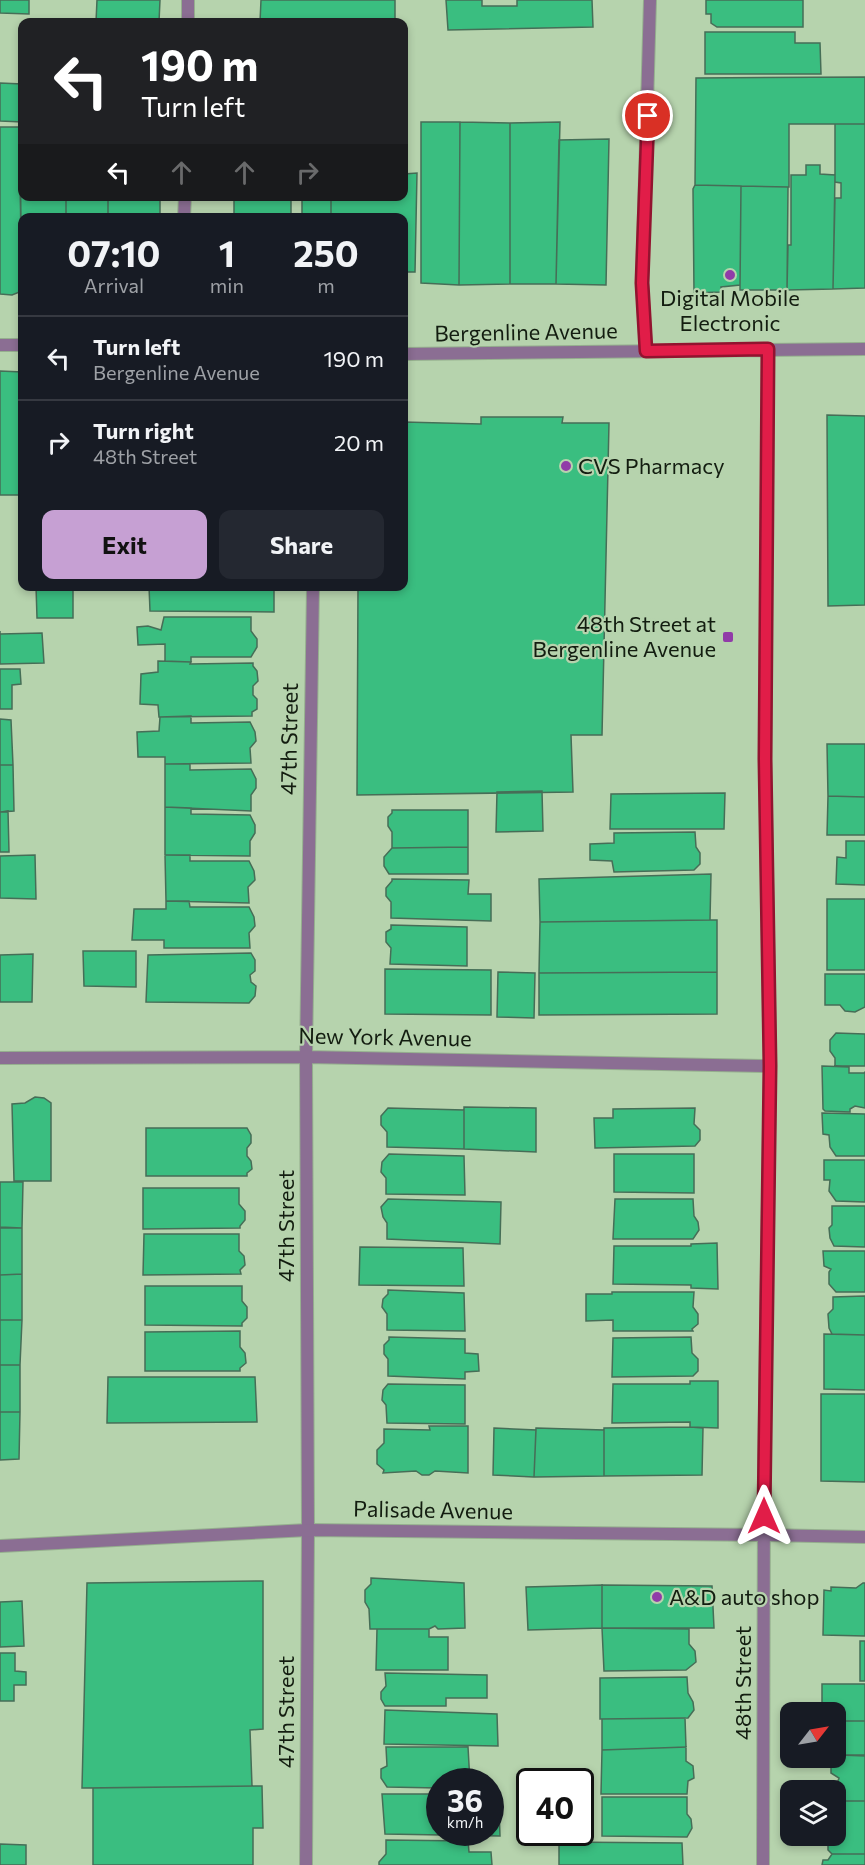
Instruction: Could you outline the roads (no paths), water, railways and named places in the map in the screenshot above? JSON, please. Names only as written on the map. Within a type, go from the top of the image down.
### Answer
[{"type":"street","points":[[188,0],[188,18]]},
{"type":"street","points":[[646,351],[642,283],[650,0]]},
{"type":"street","points":[[0,345],[18,345]]},
{"type":"street","name":"48th Street","points":[[763,1865],[770,1066],[765,759],[768,349]]},
{"type":"street","name":"Bergenline Avenue","points":[[408,354],[865,349]]},
{"type":"street","name":"47th Street","points":[[306,1865],[308,1530],[306,1057],[313,591]]},
{"type":"street","name":"New York Avenue","points":[[0,1058],[306,1057],[770,1066]]},
{"type":"street","name":"Palisade Avenue","points":[[0,1546],[308,1530],[865,1537]]},
{"type":"place","name":"Digital Mobile Electronic","points":[[730,275]]},
{"type":"place","name":"CVS Pharmacy","points":[[566,466]]},
{"type":"place","name":"48th Street at Bergenline Avenue","points":[[728,637]]},
{"type":"place","name":"A&D auto shop","points":[[657,1597]]}]
